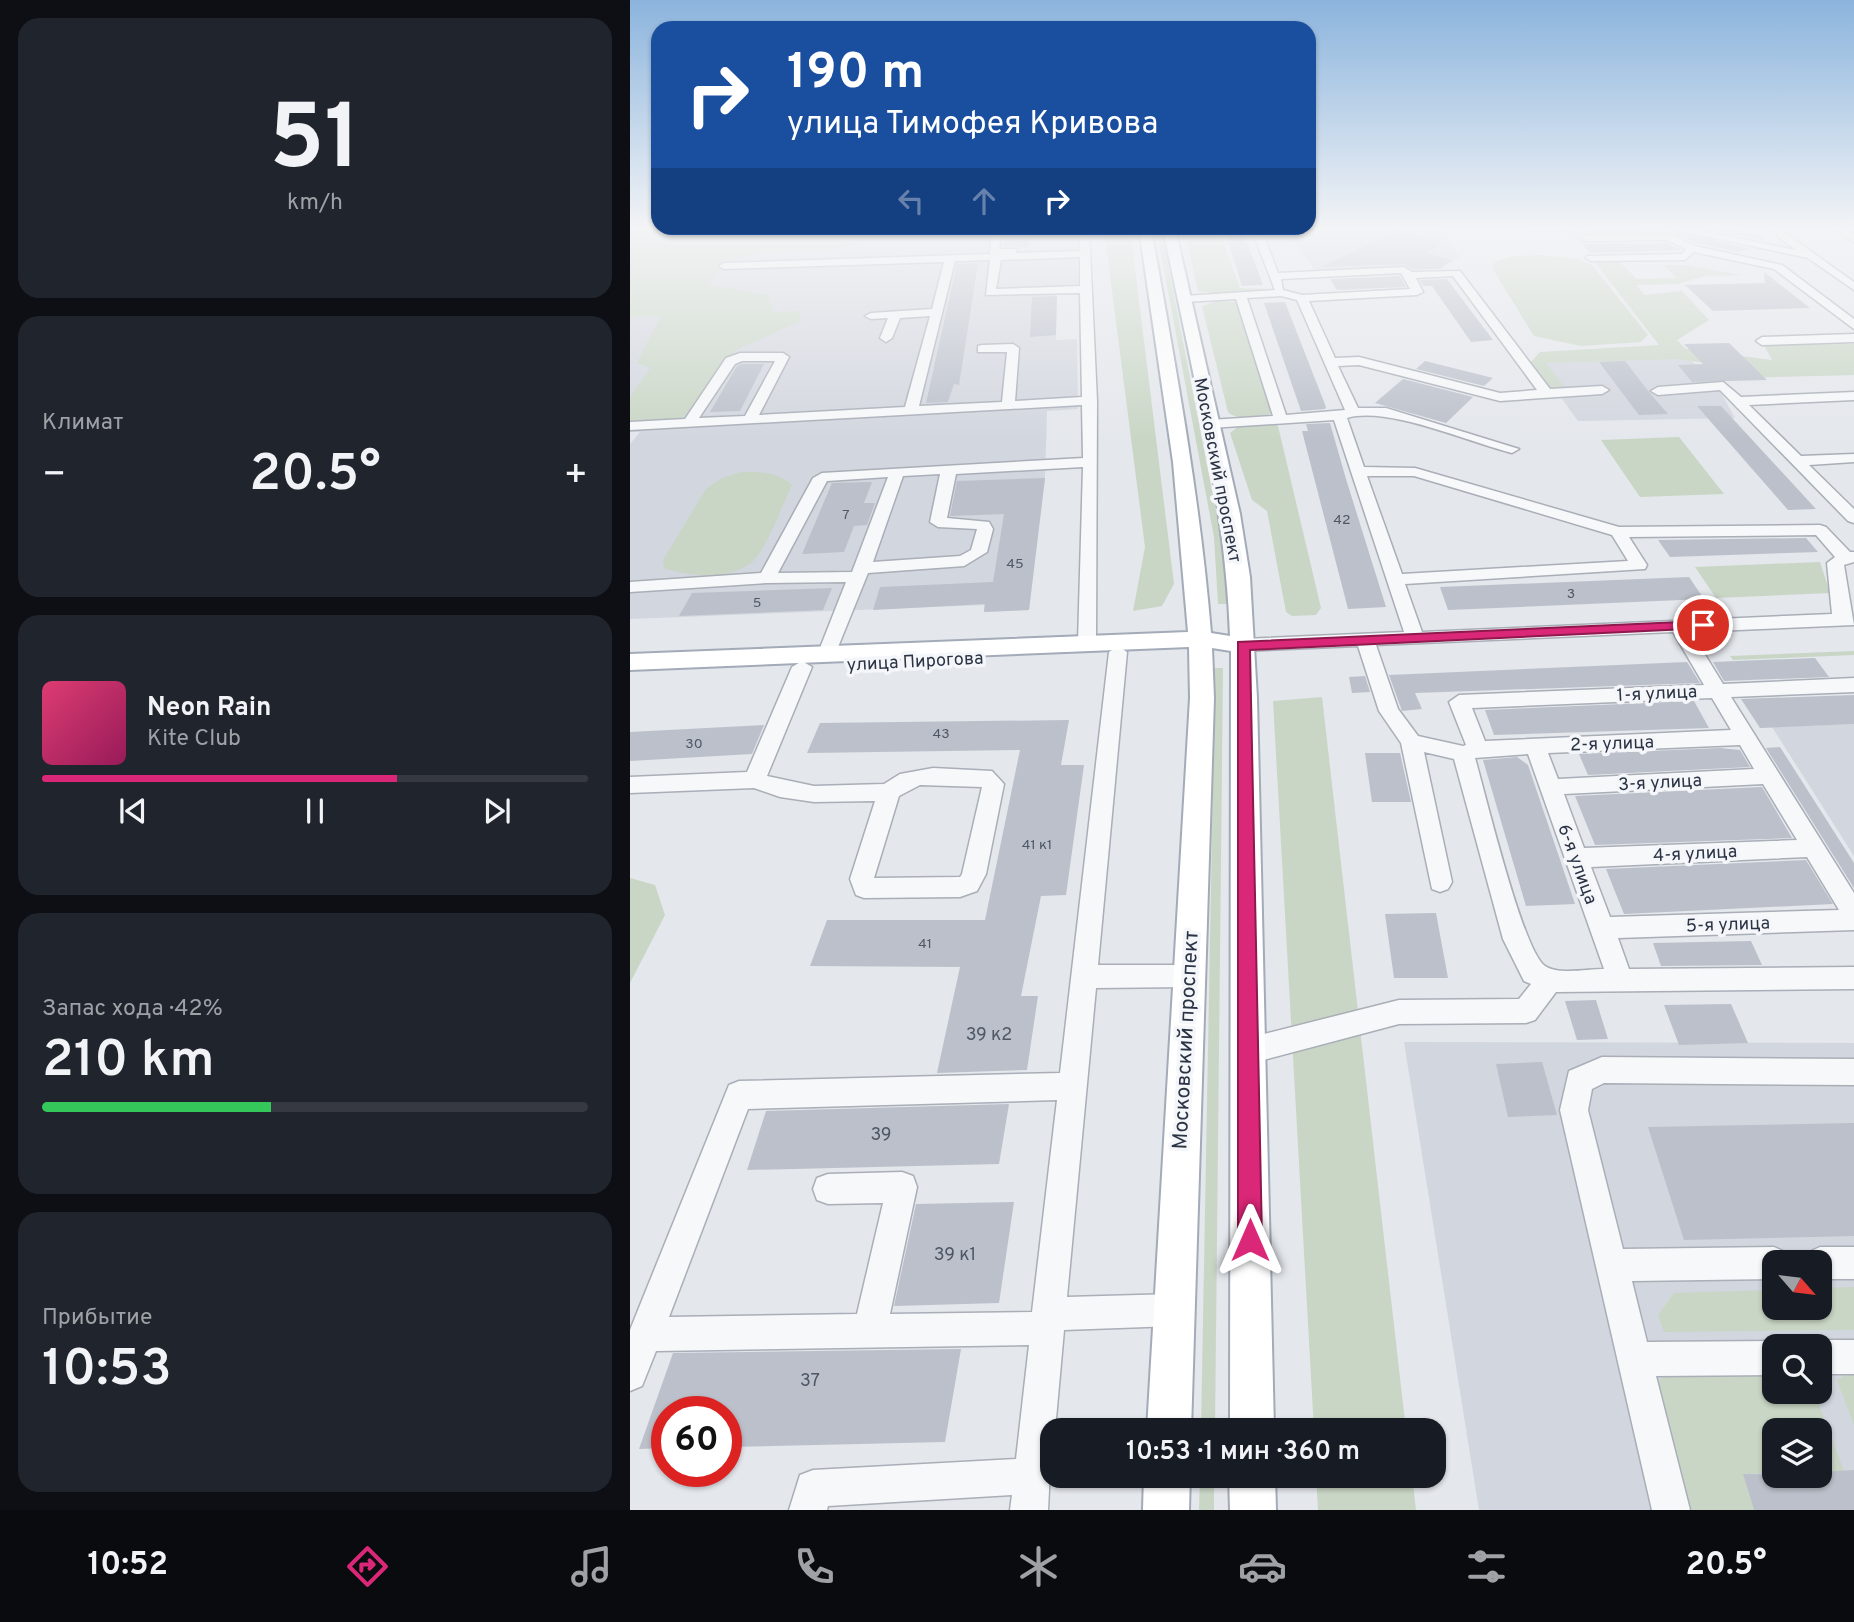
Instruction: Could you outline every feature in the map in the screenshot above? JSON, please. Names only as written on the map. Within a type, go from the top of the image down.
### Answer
[{"type":"main road","name":"Московский проспект","points":[[1156,298],[1191,514],[1202,698],[1170,1418]]},
{"type":"main road","name":"Московский проспект","points":[[1184,299],[1230,514],[1243,645],[1252,1418]]},
{"type":"main road","points":[[1200,644],[1243,645]]},
{"type":"main road","name":"улица Пирогова","points":[[630,674],[814,660],[1200,644]]},
{"type":"main road","name":"улица Пирогова","points":[[1087,648],[1118,652],[1200,644]]},
{"type":"main road","name":"улица Пирогова","points":[[630,662],[814,660]]},
{"type":"main road","points":[[1166,1510],[1167,1488]]},
{"type":"main road","points":[[1252,1488],[1253,1510]]},
{"type":"street","points":[[911,411],[940,298]]},
{"type":"street","points":[[988,309],[989,298]]},
{"type":"street","points":[[1087,298],[1090,461],[1087,648]]},
{"type":"street","points":[[1184,299],[1191,298]]},
{"type":"street","points":[[1241,298],[1281,420]]},
{"type":"street","points":[[1302,298],[1332,362],[1357,471],[1415,638]]},
{"type":"street","points":[[1475,298],[1545,393]]},
{"type":"street","points":[[1820,298],[1854,324]]},
{"type":"street","points":[[1823,301],[1844,300]]},
{"type":"street","points":[[871,316],[936,312]]},
{"type":"street","points":[[886,338],[895,315]]},
{"type":"street","points":[[1762,341],[1854,338]]},
{"type":"street","points":[[982,349],[1013,348],[1008,405]]},
{"type":"street","points":[[689,423],[730,361],[740,357],[783,357],[750,420]]},
{"type":"street","points":[[1332,362],[1359,361],[1500,397],[1602,390]]},
{"type":"street","points":[[1658,391],[1723,386],[1854,518]]},
{"type":"street","points":[[1739,401],[1854,396]]},
{"type":"street","points":[[630,426],[1090,401]]},
{"type":"street","points":[[1210,424],[1381,411],[1512,449]]},
{"type":"street","points":[[1797,461],[1854,458]]},
{"type":"street","points":[[766,578],[821,478],[1090,461]]},
{"type":"street","points":[[630,587],[860,573],[964,561],[979,552],[985,528],[983,525],[937,522],[949,469]]},
{"type":"street","points":[[1243,645],[1848,619],[1835,563],[1850,558],[1820,530],[1619,532],[1415,472],[1357,471]]},
{"type":"street","points":[[755,780],[860,573],[897,472]]},
{"type":"street","points":[[1394,580],[1639,565],[1619,532]]},
{"type":"street","points":[[1678,626],[1854,914]]},
{"type":"street","points":[[1365,640],[1389,711],[1411,742],[1440,882]]},
{"type":"street","points":[[808,1510],[813,1488],[1030,1493],[1118,652]]},
{"type":"street","name":"1-я улица","points":[[1471,752],[1459,702],[1854,685]]},
{"type":"street","name":"2-я улица","points":[[1411,742],[1471,752],[1535,746],[1745,737]]},
{"type":"street","name":"6-я улица","points":[[1535,746],[1621,981]]},
{"type":"street","points":[[1471,752],[1516,939],[1533,973],[1549,981],[1854,978]]},
{"type":"street","name":"3-я улица","points":[[1550,787],[1769,776]]},
{"type":"street","points":[[630,785],[755,780],[780,789],[814,794],[889,792],[897,782],[909,779],[991,779],[993,784],[969,884],[960,887],[864,888],[862,878],[889,792]]},
{"type":"street","name":"4-я улица","points":[[1576,858],[1814,848]]},
{"type":"street","name":"5-я улица","points":[[1602,928],[1854,920]]},
{"type":"street","points":[[1085,978],[1188,976]]},
{"type":"street","points":[[1248,1051],[1399,1012],[1526,1011],[1549,981]]},
{"type":"street","points":[[1671,1510],[1574,1110],[1579,1081],[1602,1070],[1854,1072]]},
{"type":"street","points":[[630,1374],[739,1095],[1072,1086]]},
{"type":"street","points":[[828,1189],[902,1187],[870,1331]]},
{"type":"street","points":[[1832,1263],[1854,1263]]},
{"type":"street","points":[[1610,1265],[1762,1264]]},
{"type":"street","points":[[645,1334],[870,1331],[1047,1321],[1174,1310]]},
{"type":"street","points":[[1832,1357],[1854,1357]]},
{"type":"street","points":[[1633,1359],[1762,1358]]},
{"type":"shaded area","points":[[683,298],[1056,298],[1056,340],[1077,339],[1078,409],[1047,411],[1045,478],[1029,610],[984,612],[984,605],[630,619],[630,444],[640,432],[630,432],[630,317],[662,315]]},
{"type":"shaded area","points":[[1684,353],[1717,386],[1735,418],[1578,421],[1533,359]]},
{"type":"shaded area","points":[[1854,724],[1854,856],[1772,727]]},
{"type":"shaded area","points":[[1404,1042],[1854,1043],[1854,1510],[1479,1510]]},
{"type":"green space","points":[[630,298],[769,298],[773,312],[799,311],[801,321],[736,350],[683,419],[630,420],[630,397],[650,368],[637,363],[661,316],[630,317]]},
{"type":"green space","points":[[1113,298],[1139,298],[1174,584],[1162,606],[1133,611],[1145,547]]},
{"type":"green space","points":[[1169,298],[1175,298],[1221,537],[1227,604],[1218,604],[1214,537]]},
{"type":"green space","points":[[1511,298],[1619,298],[1648,335],[1641,342],[1581,346],[1534,336]]},
{"type":"green space","points":[[1623,298],[1689,298],[1709,320],[1677,340],[1686,349],[1772,360],[1764,345],[1854,344],[1854,375],[1738,378],[1736,367],[1676,359],[1546,363],[1566,389],[1549,390],[1528,365],[1540,352],[1659,345]]},
{"type":"green space","points":[[1220,300],[1239,303],[1273,412],[1269,414],[1244,418],[1228,412],[1202,306]]},
{"type":"green space","points":[[1273,424],[1278,426],[1321,608],[1316,615],[1292,616],[1286,612],[1267,511],[1252,500],[1230,433],[1238,427]]},
{"type":"green space","points":[[1679,437],[1724,494],[1640,497],[1601,440]]},
{"type":"green space","points":[[741,472],[774,475],[792,485],[771,533],[756,558],[737,571],[725,574],[699,575],[664,568],[663,560],[706,489],[722,478]]},
{"type":"green space","points":[[1820,562],[1830,593],[1716,598],[1695,567]]},
{"type":"green space","points":[[1854,651],[1854,655],[1733,660],[1730,656]]},
{"type":"green space","points":[[1215,668],[1223,668],[1215,1418],[1201,1418]]},
{"type":"green space","points":[[1322,697],[1405,1418],[1313,1418],[1273,701]]},
{"type":"green space","points":[[630,878],[655,885],[665,915],[630,983]]},
{"type":"green space","points":[[1854,1287],[1854,1330],[1664,1332],[1658,1315],[1674,1293],[1762,1290],[1762,1320],[1832,1320],[1832,1288]]},
{"type":"green space","points":[[1678,1372],[1762,1375],[1762,1404],[1819,1404],[1824,1418],[1762,1418],[1762,1473],[1743,1474],[1754,1510],[1684,1510],[1655,1403],[1660,1379]]},
{"type":"green space","points":[[1854,1373],[1854,1425],[1837,1380]]},
{"type":"green space","points":[[1832,1439],[1844,1471],[1832,1472]]},
{"type":"green space","points":[[1200,1488],[1214,1488],[1214,1510],[1199,1510]]},
{"type":"green space","points":[[1317,1488],[1413,1488],[1416,1510],[1318,1510]]},
{"type":"building","points":[[949,298],[972,298],[959,385],[954,384],[948,402],[926,403]]},
{"type":"building","points":[[1032,298],[1057,298],[1056,335],[1030,337]]},
{"type":"building","points":[[1441,298],[1462,298],[1493,340],[1471,342]]},
{"type":"building","points":[[1700,298],[1798,298],[1810,308],[1713,311]]},
{"type":"building","points":[[1285,302],[1325,409],[1301,411],[1264,303]]},
{"type":"building","points":[[1729,343],[1767,380],[1692,382],[1678,365],[1703,364],[1684,344]]},
{"type":"building","points":[[1425,361],[1493,378],[1484,386],[1416,369]]},
{"type":"building","points":[[1625,361],[1668,414],[1639,415],[1599,362]]},
{"type":"building","points":[[764,364],[740,411],[710,412],[737,366]]},
{"type":"building","points":[[1403,379],[1473,397],[1446,423],[1375,403]]},
{"type":"building","points":[[1697,406],[1721,406],[1816,509],[1788,510]]},
{"type":"building","points":[[1330,423],[1386,607],[1348,609],[1302,431],[1308,431],[1306,424]]},
{"type":"building","points":[[1045,478],[1029,610],[984,612],[985,604],[873,610],[880,587],[993,582],[1004,514],[950,516],[957,481]]},
{"type":"building","points":[[872,482],[864,503],[875,503],[867,525],[854,526],[844,552],[802,554],[832,483]]},
{"type":"building","points":[[1806,538],[1818,552],[1670,557],[1658,540]]},
{"type":"building","points":[[1689,577],[1704,599],[1448,610],[1440,587]]},
{"type":"building","points":[[832,588],[823,610],[679,616],[692,593]]},
{"type":"building","points":[[1815,658],[1829,677],[1724,681],[1713,662]]},
{"type":"building","points":[[1687,662],[1700,683],[1415,693],[1422,709],[1402,711],[1389,675]]},
{"type":"building","points":[[1365,676],[1370,692],[1352,693],[1349,677]]},
{"type":"building","points":[[1854,695],[1854,724],[1760,728],[1741,699]]},
{"type":"building","points":[[1694,701],[1709,728],[1494,735],[1485,710]]},
{"type":"building","points":[[1069,720],[1061,765],[1084,765],[1066,895],[1041,896],[1021,996],[1038,996],[1027,1070],[937,1073],[960,967],[810,966],[827,920],[985,920],[1020,750],[807,753],[820,723]]},
{"type":"building","points":[[764,725],[752,754],[630,761],[630,732]]},
{"type":"building","points":[[1780,747],[1854,863],[1854,888],[1766,748]]},
{"type":"building","points":[[1720,748],[1740,750],[1750,767],[1588,775],[1579,754]]},
{"type":"building","points":[[1365,753],[1400,753],[1411,802],[1372,802]]},
{"type":"building","points":[[1517,757],[1528,765],[1575,904],[1526,906],[1483,760]]},
{"type":"building","points":[[1762,787],[1792,838],[1595,845],[1575,796]]},
{"type":"building","points":[[1806,860],[1833,904],[1624,914],[1606,869]]},
{"type":"building","points":[[1436,913],[1448,978],[1394,978],[1385,914]]},
{"type":"building","points":[[1751,941],[1762,965],[1661,966],[1653,943]]},
{"type":"building","points":[[1596,1000],[1608,1039],[1577,1040],[1565,1001]]},
{"type":"building","points":[[1731,1004],[1748,1043],[1679,1045],[1664,1005]]},
{"type":"building","points":[[1542,1062],[1557,1115],[1508,1117],[1496,1064]]},
{"type":"building","points":[[1009,1104],[999,1164],[747,1170],[766,1111]]},
{"type":"building","points":[[1854,1123],[1854,1236],[1684,1240],[1648,1127]]},
{"type":"building","points":[[1014,1202],[999,1303],[894,1306],[916,1204]]},
{"type":"building","points":[[961,1349],[945,1442],[742,1447],[742,1396],[658,1396],[673,1353]]},
{"type":"building","points":[[651,1415],[651,1449],[639,1449]]},
{"type":"building","points":[[1854,1470],[1854,1510],[1754,1510],[1743,1474],[1762,1474],[1762,1488],[1832,1488],[1832,1471]]},
{"type":"route","points":[[1250,1240],[1243,645],[1703,625]]}]
